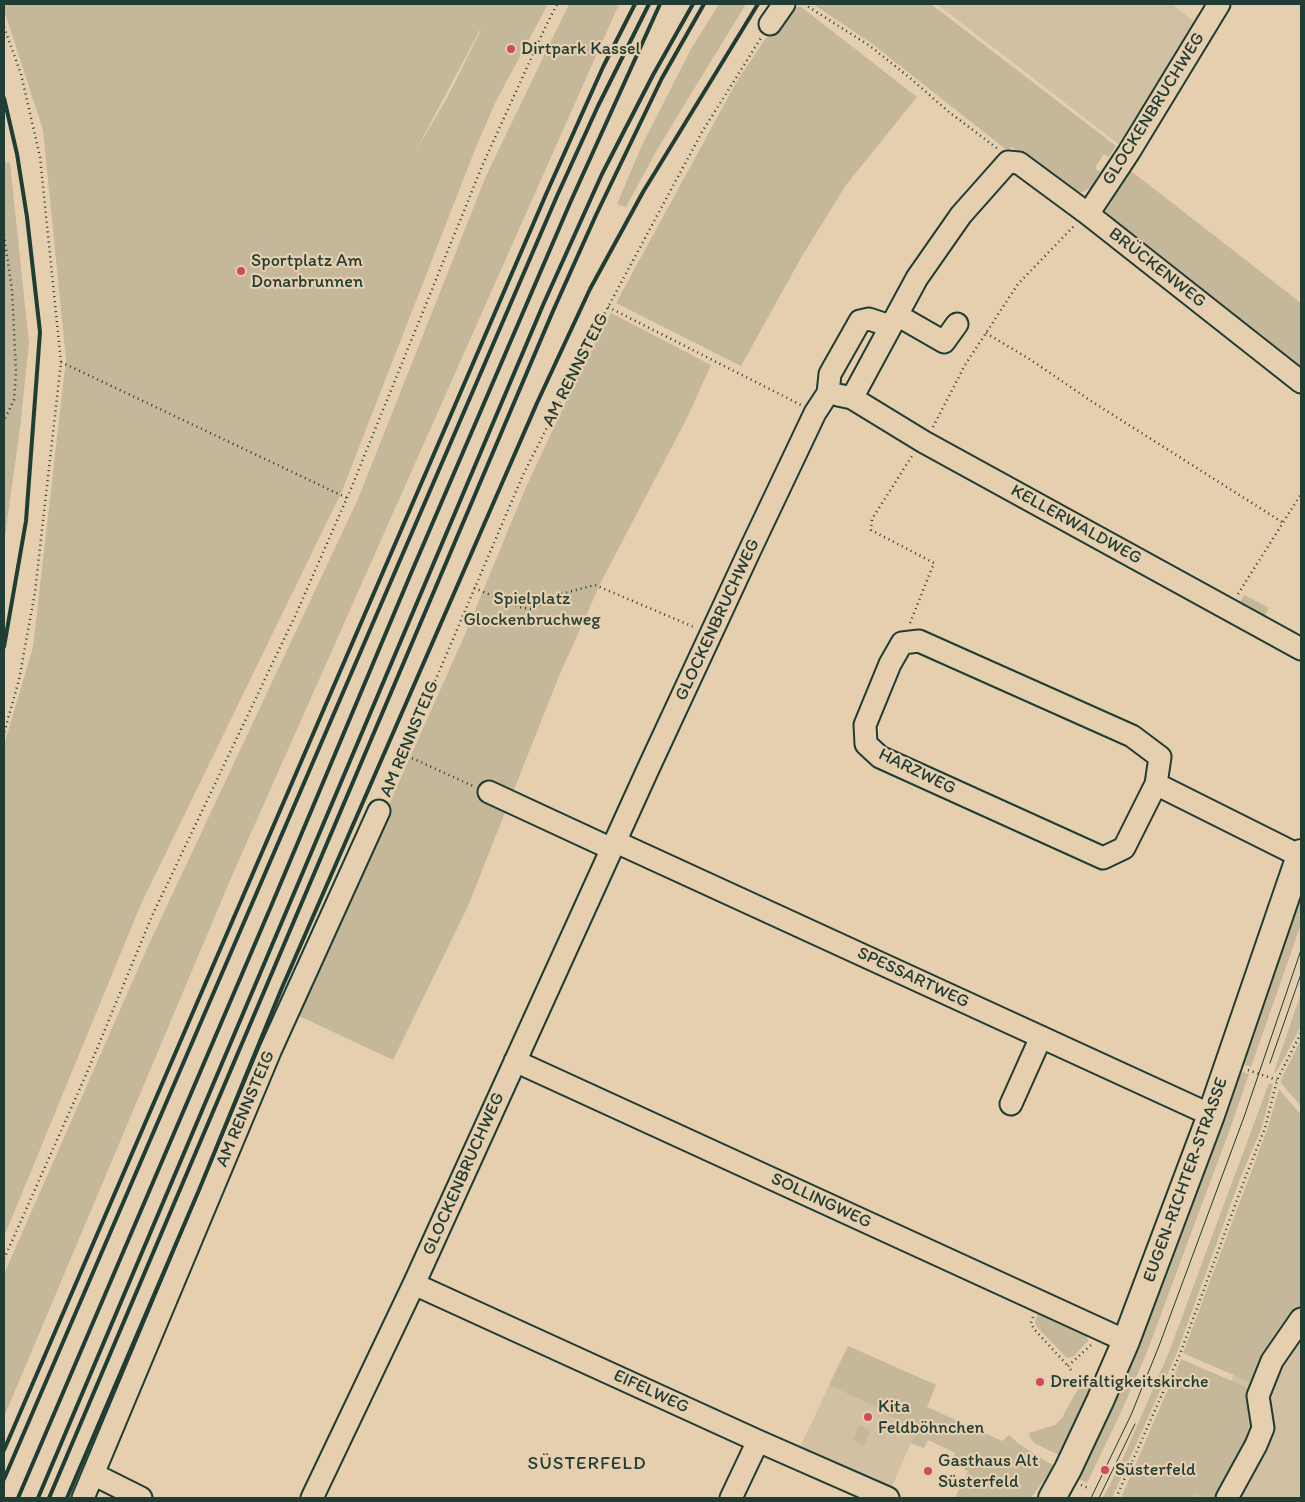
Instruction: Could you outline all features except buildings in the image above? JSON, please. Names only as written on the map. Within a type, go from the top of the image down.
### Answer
[{"type":"main road","name":"EUGEN-RICHTER-STRASSE","points":[[1052,1498],[1096,1410],[1126,1341],[1211,1115],[1301,855]]},
{"type":"street","points":[[770,24],[784,4]]},
{"type":"street","name":"GLOCKENBRUCHWEG","points":[[1088,214],[1129,152],[1219,4]]},
{"type":"street","points":[[828,393],[852,398],[917,278],[961,215],[1008,162]]},
{"type":"street","name":"BRÜCKENWEG","points":[[1008,162],[1019,163],[1088,214],[1301,382]]},
{"type":"street","name":"GLOCKENBRUCHWEG","points":[[312,1498],[414,1284],[432,1221],[515,1062],[815,413],[828,393],[830,374],[860,321],[869,319],[894,321]]},
{"type":"street","points":[[894,321],[944,342],[957,324]]},
{"type":"street","name":"KELLERWALDWEG","points":[[852,398],[924,442],[1301,650]]},
{"type":"street","name":"HARZWEG","points":[[919,641],[1132,736],[1160,757],[1156,784],[1124,848],[1102,858],[880,757],[866,744],[865,725],[890,664],[902,643],[919,641]]},
{"type":"street","points":[[1156,784],[1301,855]]},
{"type":"street","points":[[489,792],[614,845]]},
{"type":"street","name":"AM RENNSTEIG","points":[[83,1498],[271,1049],[379,811]]},
{"type":"street","name":"SPESSARTWEG","points":[[614,845],[1211,1115]]},
{"type":"street","points":[[1011,1104],[1041,1037]]},
{"type":"street","name":"SOLLINGWEG","points":[[515,1062],[1126,1341]]},
{"type":"street","name":"EIFELWEG","points":[[414,1284],[758,1441],[888,1498]]},
{"type":"street","points":[[1227,1498],[1256,1445],[1263,1428],[1258,1396],[1272,1361],[1301,1319]]},
{"type":"street","points":[[731,1498],[758,1441]]},
{"type":"street","points":[[93,1474],[141,1498]]},
{"type":"path","points":[[4,1259],[89,1068],[152,916],[296,614],[347,498],[483,164],[557,4]]},
{"type":"path","points":[[804,4],[870,46],[949,112],[1001,152],[1008,162]]},
{"type":"path","name":"AM RENNSTEIG","points":[[379,811],[523,475],[608,307],[702,132],[770,24]]},
{"type":"path","points":[[4,27],[21,74],[40,158],[61,362],[35,592],[19,680],[4,733]]},
{"type":"path","points":[[902,643],[934,563],[871,530],[872,519],[909,461],[924,442],[965,365],[1018,284],[1068,231],[1088,214]]},
{"type":"path","points":[[4,235],[12,290],[16,372],[14,400],[4,420]]},
{"type":"path","points":[[608,307],[815,413]]},
{"type":"path","points":[[986,333],[1282,522]]},
{"type":"path","points":[[61,362],[347,498]]},
{"type":"path","points":[[1228,610],[1301,494]]},
{"type":"path","points":[[474,588],[519,607],[531,609],[557,595],[595,585],[712,635]]},
{"type":"path","points":[[403,753],[489,792]]},
{"type":"path","points":[[1116,1498],[1180,1354],[1265,1128],[1277,1080],[1301,1033]]},
{"type":"path","points":[[1229,1063],[1277,1080]]},
{"type":"path","points":[[1038,1301],[1031,1323],[1034,1329],[1071,1370]]},
{"type":"path","points":[[1068,1366],[1091,1345],[1102,1330]]},
{"type":"shaded area","points":[[937,4],[1172,4],[1197,24],[1121,146]]},
{"type":"shaded area","points":[[1295,1228],[1301,1232],[1301,1498],[1182,1498]]},
{"type":"shaded area","name":"Kita Feldböhnchen","points":[[848,1346],[936,1385],[890,1491],[799,1449]]},
{"type":"green space","points":[[4,4],[548,4],[495,103],[474,152],[342,491],[141,904],[4,1237],[4,745],[33,647],[66,359],[43,130],[4,10]],"holes":[[[481,30],[447,98],[414,154]]]},
{"type":"green space","points":[[569,4],[619,4],[231,878],[4,1417],[4,1274],[149,944],[358,499],[486,176]]},
{"type":"green space","points":[[719,4],[746,4],[658,148],[626,207],[617,204],[642,145],[691,49]]},
{"type":"green space","points":[[813,4],[931,4],[1116,146],[1109,157],[1104,154],[1095,168],[1100,172],[1091,187],[1083,192],[1072,193],[1012,147],[1008,151],[871,43]]},
{"type":"green space","points":[[800,6],[917,97],[846,185],[802,256],[741,366],[616,303],[737,81],[766,38],[789,10]]},
{"type":"green space","points":[[4,162],[10,163],[29,343],[20,428],[4,543]]},
{"type":"green space","points":[[1131,171],[1301,303],[1301,374],[1110,222],[1106,211]]},
{"type":"green space","name":"Spielplatz Glockenbruchweg","points":[[611,313],[711,365],[687,418],[602,580],[559,676],[468,906],[393,1060],[295,1014],[463,639],[526,487],[581,370]]},
{"type":"green space","points":[[1244,595],[1269,608],[1265,616],[1261,614],[1260,617],[1239,605]]},
{"type":"green space","points":[[1301,885],[1301,924],[1251,1067],[1240,1063]]},
{"type":"green space","points":[[1301,993],[1301,1026],[1276,1073],[1274,1072]]},
{"type":"green space","points":[[1301,1039],[1301,1106],[1280,1082]]},
{"type":"green space","points":[[1237,1070],[1249,1074],[1231,1126],[1147,1352],[1087,1483],[1076,1478]]},
{"type":"green space","points":[[1269,1083],[1273,1084],[1262,1127],[1240,1179],[1176,1355],[1112,1498],[1103,1498],[1124,1456],[1169,1352]]},
{"type":"green space","points":[[1279,1089],[1301,1115],[1301,1311],[1252,1383],[1183,1353],[1267,1130]]},
{"type":"green space","points":[[1043,1310],[1086,1330],[1088,1341],[1074,1356],[1066,1357],[1037,1327],[1035,1322],[1038,1313]]},
{"type":"green space","points":[[848,1346],[936,1385],[927,1407],[1002,1441],[1009,1435],[1019,1444],[1054,1466],[1031,1498],[955,1498],[968,1471],[952,1462],[955,1453],[928,1440],[924,1448],[911,1443],[917,1428],[829,1385]]},
{"type":"green space","points":[[1181,1359],[1255,1391],[1261,1411],[1218,1498],[1204,1498],[1194,1493],[1191,1498],[1121,1498]]},
{"type":"green space","points":[[1081,1385],[1090,1389],[1084,1407],[1077,1417],[1061,1456],[1034,1443],[1029,1433],[1055,1425],[1062,1418]]},
{"type":"green space","points":[[860,1425],[870,1430],[864,1445],[853,1440]]},
{"type":"tram line","points":[[1091,1498],[1131,1415],[1159,1346],[1244,1117],[1301,950]]},
{"type":"tram line","points":[[1270,1063],[1301,974]]},
{"type":"tram line","points":[[1099,1498],[1135,1424]]},
{"type":"railway","points":[[4,1450],[547,192],[603,67],[635,4]]},
{"type":"railway","points":[[4,1479],[557,196],[598,106],[649,4]]},
{"type":"railway","points":[[18,1498],[570,203],[660,4]]},
{"type":"railway","points":[[38,1498],[543,305],[602,174],[653,75],[693,4]]},
{"type":"railway","points":[[49,1498],[553,311],[596,215],[662,78],[704,4]]},
{"type":"railway","points":[[67,1498],[199,1190],[281,990],[537,403],[590,289],[643,192],[758,4]]},
{"type":"railway","points":[[4,98],[17,154],[27,217],[40,332],[26,521],[4,647]]},
{"type":"place","name":"Dirtpark Kassel","points":[[511,49]]},
{"type":"place","name":"Sportplatz Am Donarbrunnen","points":[[241,271]]},
{"type":"place","name":"Dreifaltigkeitskirche","points":[[1040,1382]]},
{"type":"place","name":"Kita Feldböhnchen","points":[[868,1417]]},
{"type":"place","name":"Süsterfeld","points":[[1105,1470]]},
{"type":"place","name":"Gasthaus Alt Süsterfeld","points":[[928,1471]]},
{"type":"district","name":"SÜSTERFELD","points":[[587,1464]]}]
